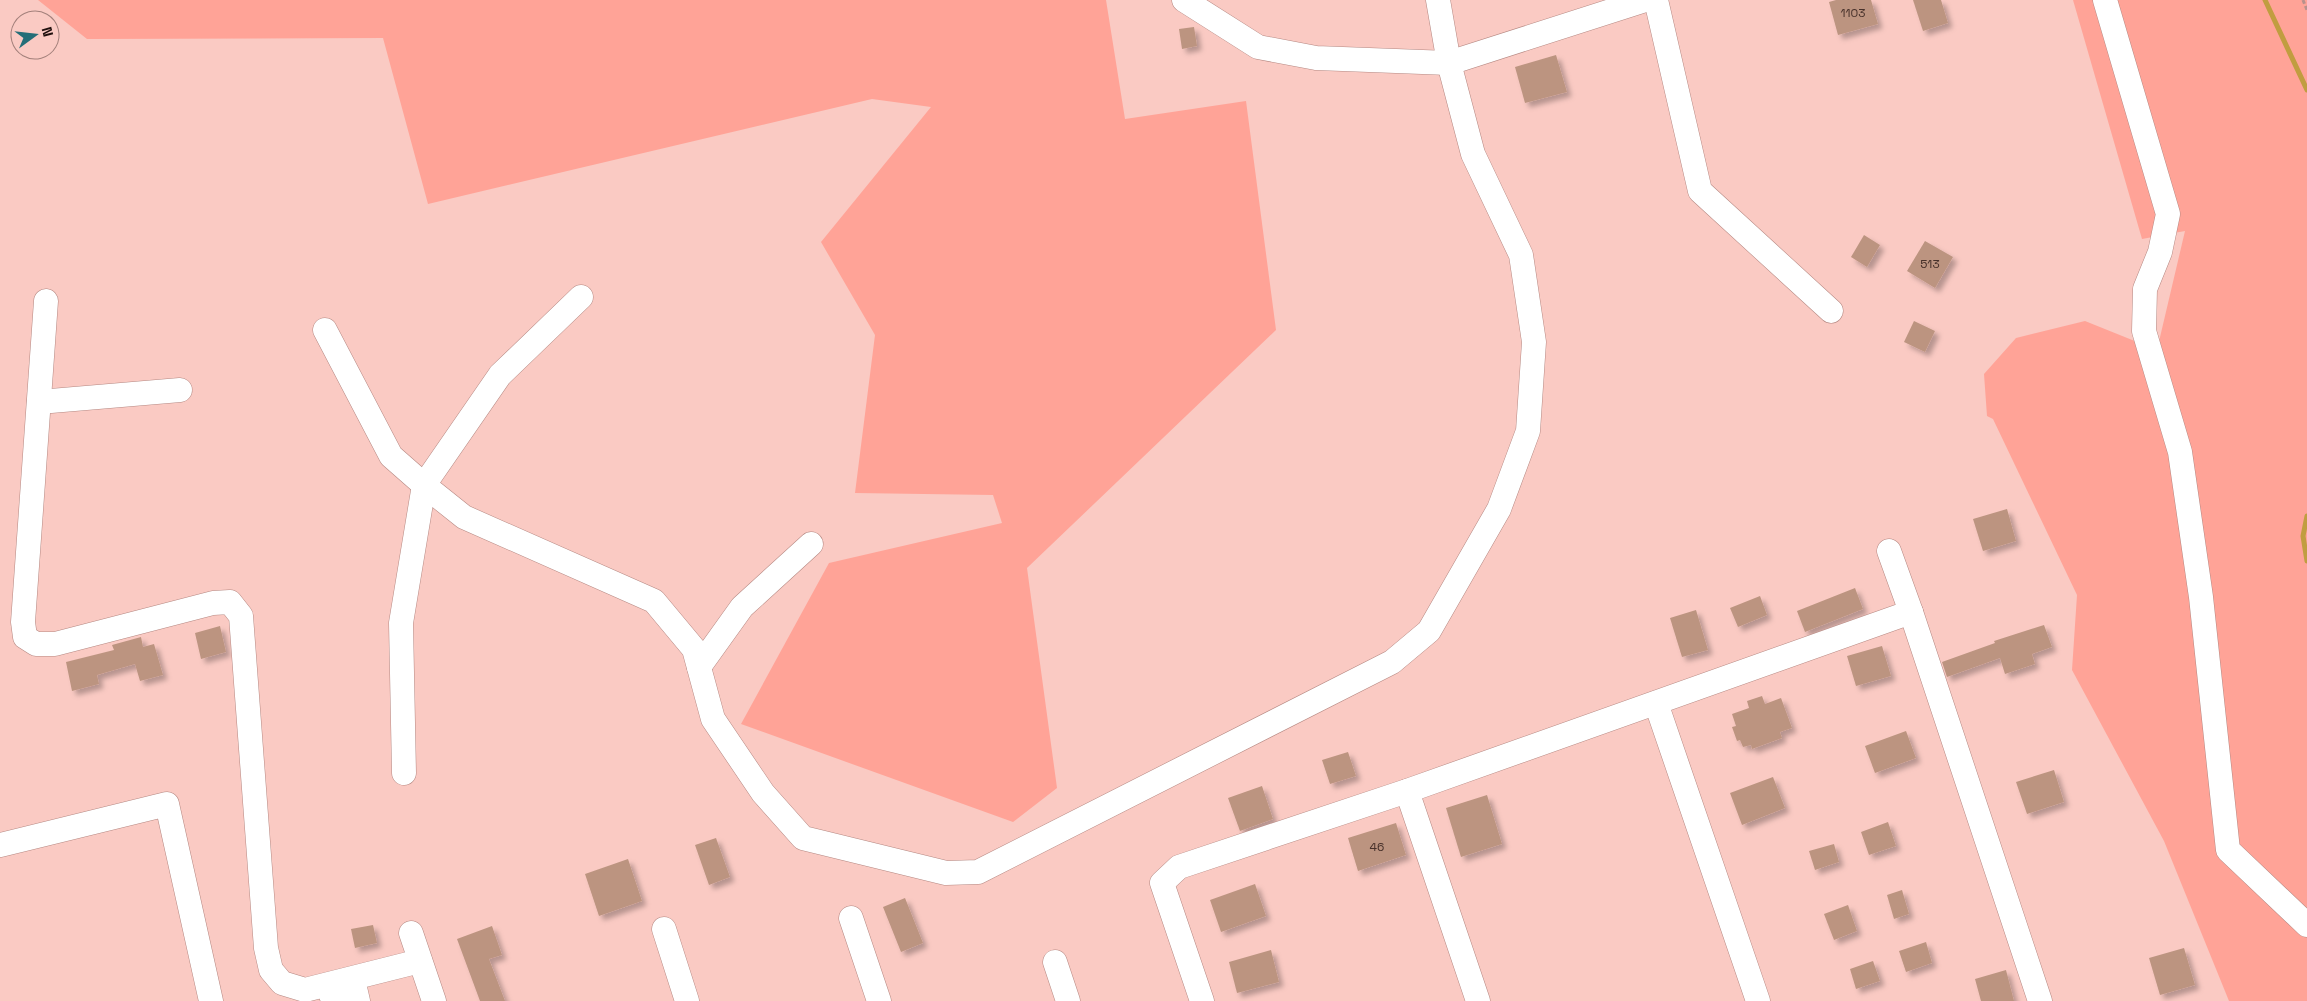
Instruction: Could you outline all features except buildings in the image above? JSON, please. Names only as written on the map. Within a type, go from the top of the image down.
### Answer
[{"type":"street","points":[[1184,0],[1258,47],[1316,58],[1449,63],[1645,0]]},
{"type":"street","points":[[325,330],[391,456],[424,485],[464,517],[654,601],[694,649],[713,719],[763,793],[803,838],[946,873],[978,872],[1392,662],[1429,631],[1499,509],[1528,431],[1534,342],[1521,255],[1473,154],[1449,63],[1438,0]]},
{"type":"street","points":[[1656,0],[1700,191],[1831,311]]},
{"type":"street","points":[[2105,0],[2168,214],[2160,252],[2145,290],[2144,331],[2180,452],[2201,597],[2228,850],[2307,925]]},
{"type":"street","points":[[404,773],[401,624],[424,485],[500,375],[581,297]]},
{"type":"street","points":[[46,301],[23,622],[25,637],[36,644],[55,644],[213,603],[230,602],[241,616],[266,948],[271,970],[282,983],[305,990],[420,961]]},
{"type":"street","points":[[39,402],[180,390]]},
{"type":"street","points":[[699,667],[742,607],[811,544]]},
{"type":"street","points":[[1889,551],[2040,1001]]},
{"type":"street","points":[[1202,1001],[1162,883],[1178,868],[1407,791],[1911,612]]},
{"type":"street","points":[[1656,703],[1758,1001]]},
{"type":"street","points":[[1407,791],[1478,1001]]},
{"type":"street","points":[[0,845],[167,804],[212,1001]]},
{"type":"street","points":[[851,918],[879,1001]]},
{"type":"street","points":[[664,929],[687,1001]]},
{"type":"street","points":[[412,933],[434,1001]]},
{"type":"street","points":[[1055,962],[1068,1001]]},
{"type":"street","points":[[309,1001],[355,988],[358,1001]]},
{"type":"path","points":[[2303,0],[2307,10]]},
{"type":"shaded area","points":[[38,0],[1106,0],[1125,119],[1246,101],[1276,330],[1027,568],[1057,788],[1013,822],[741,724],[829,563],[1002,523],[993,495],[855,493],[875,335],[821,242],[931,107],[872,99],[428,204],[383,38],[87,39],[60,18],[60,10],[51,10]]},
{"type":"shaded area","points":[[2073,0],[2307,0],[2307,1001],[2229,1001],[2164,841],[2072,670],[2077,595],[1993,419],[1987,416],[1984,374],[2016,338],[2085,321],[2157,350],[2185,231],[2142,239]]},
{"type":"waterway","points":[[2265,0],[2307,90]]},
{"type":"waterway","points":[[2307,516],[2303,536],[2307,561]]}]
